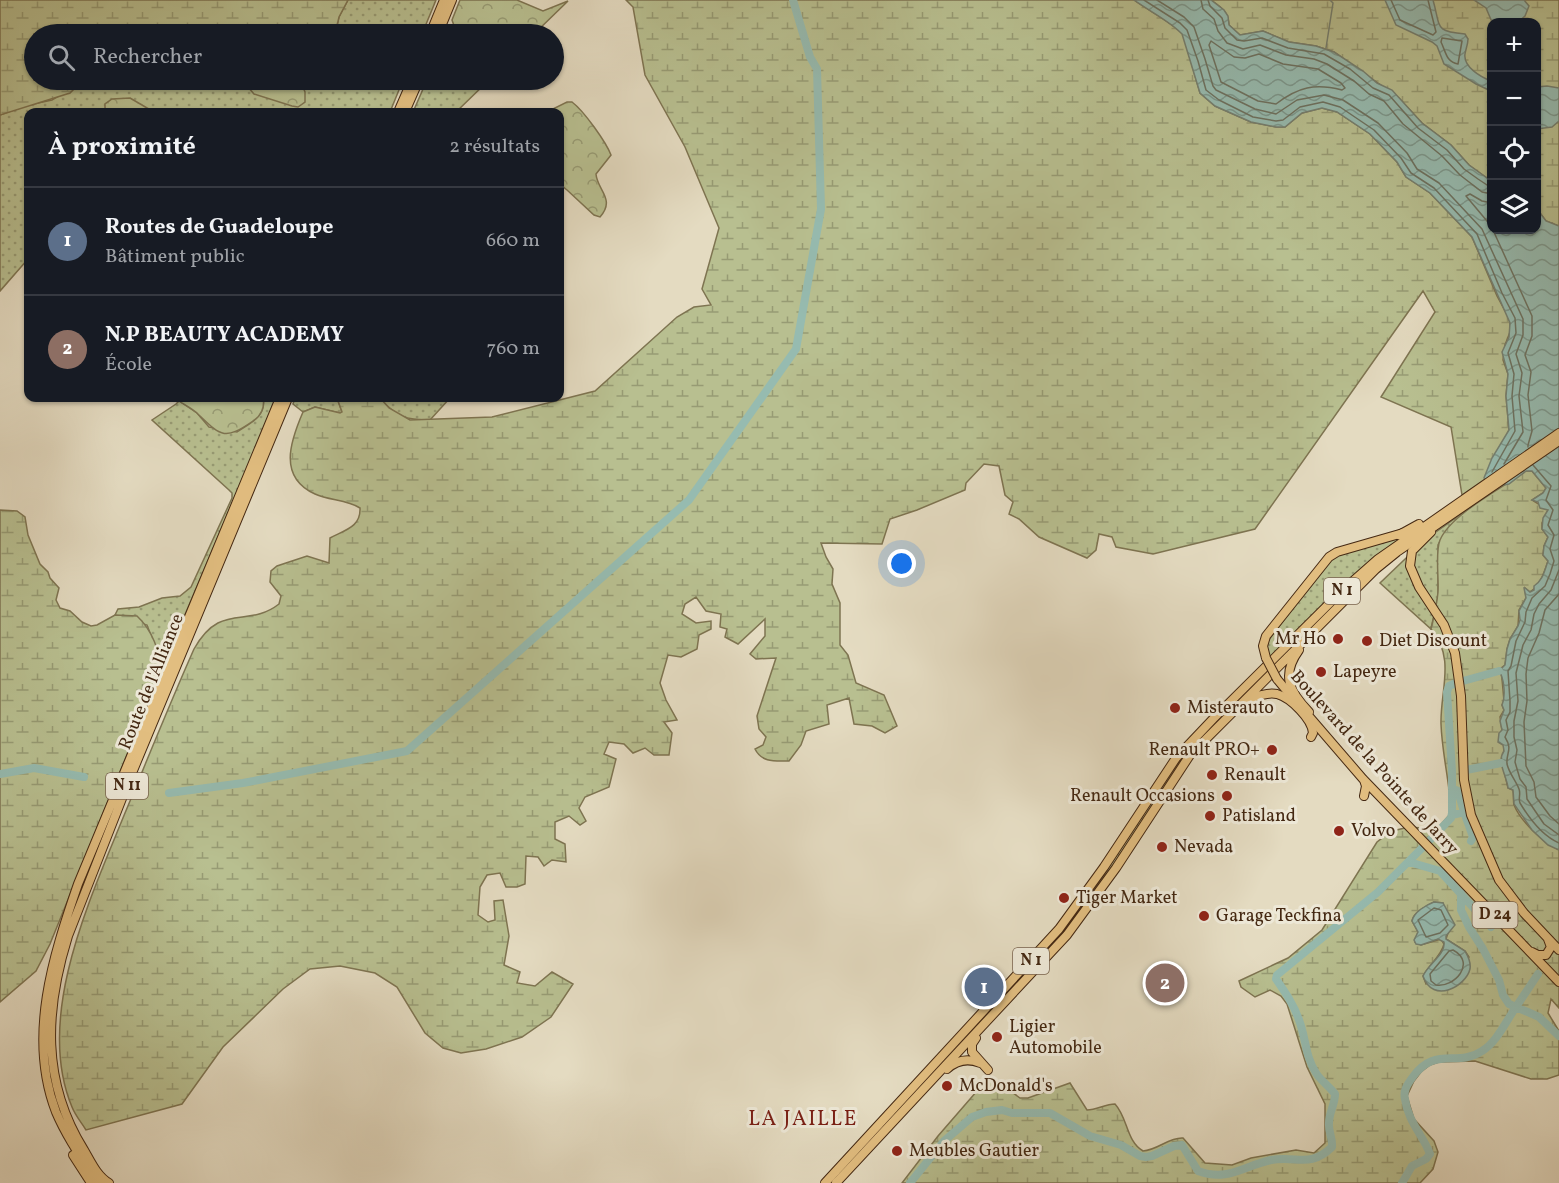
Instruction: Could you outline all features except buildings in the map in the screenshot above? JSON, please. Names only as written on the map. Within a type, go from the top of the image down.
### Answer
[{"type":"highway","points":[[434,24],[444,0]]},
{"type":"highway","points":[[442,24],[452,0]]},
{"type":"highway","points":[[400,108],[408,90]]},
{"type":"highway","points":[[407,108],[415,90]]},
{"type":"highway","name":"Route de l'Alliance","points":[[98,1183],[65,1132],[48,1086],[44,1023],[49,982],[60,935],[83,873],[278,402]]},
{"type":"highway","name":"Route de l'Alliance","points":[[109,1183],[98,1173],[75,1136],[61,1106],[52,1068],[51,1025],[55,983],[68,936],[132,774],[286,402]]},
{"type":"highway","name":"N 1","points":[[823,1183],[899,1110],[914,1100],[1067,935],[1190,755],[1339,606],[1397,552],[1559,432]]},
{"type":"highway","name":"N 1","points":[[1471,496],[1559,441]]},
{"type":"highway","points":[[1399,534],[1471,496]]},
{"type":"highway","name":"N 1","points":[[836,1183],[1071,914],[1185,748],[1361,573],[1377,559],[1444,517]]},
{"type":"highway","points":[[1309,712],[1290,688],[1288,682],[1291,663],[1298,651],[1339,606]]},
{"type":"highway","points":[[1242,702],[1263,694],[1283,696],[1312,726],[1311,737]]},
{"type":"highway","points":[[914,1100],[955,1063],[966,1060],[984,1066],[972,1052],[972,1044],[1020,987]]},
{"type":"highway","points":[[849,1148],[855,1146],[899,1110]]},
{"type":"highway","points":[[870,1155],[899,1110]]},
{"type":"highway","points":[[65,1132],[74,1157],[90,1183]]},
{"type":"highway","points":[[823,1183],[830,1168]]},
{"type":"main road","name":"Boulevard de la Pointe de Jarry","points":[[1444,517],[1399,534],[1337,552],[1329,557],[1266,636],[1263,646],[1266,658],[1277,679],[1363,779],[1556,979]]},
{"type":"main road","name":"Boulevard de la Pointe de Jarry","points":[[1444,517],[1412,552],[1410,566],[1419,586],[1444,625],[1455,653],[1461,696],[1462,762],[1471,815],[1499,880],[1524,913],[1559,950]]},
{"type":"main road","points":[[1363,779],[1366,786],[1364,796]]},
{"type":"main road","points":[[1528,950],[1538,955],[1546,955],[1551,947],[1546,936]]},
{"type":"main road","points":[[1556,979],[1547,962],[1553,954],[1559,955]]},
{"type":"green space","points":[[0,0],[348,0],[337,24],[24,24],[24,90],[73,90],[70,93],[0,115]]},
{"type":"green space","points":[[348,0],[436,0],[426,24],[337,24]]},
{"type":"green space","points":[[460,0],[517,0],[543,11],[568,1],[544,24],[453,24],[452,20]]},
{"type":"green space","points":[[626,0],[1134,0],[1183,34],[1200,93],[1215,106],[1251,122],[1276,127],[1285,127],[1302,113],[1322,108],[1337,112],[1370,134],[1397,162],[1406,177],[1430,193],[1472,237],[1497,296],[1510,320],[1510,332],[1503,360],[1508,374],[1506,396],[1509,430],[1485,479],[1462,495],[1451,427],[1381,397],[1435,312],[1423,291],[1255,529],[1153,554],[1116,547],[1112,537],[1099,534],[1096,550],[1087,558],[1039,537],[1019,519],[1009,514],[1013,502],[1005,495],[999,466],[984,464],[966,483],[965,490],[890,519],[882,544],[821,543],[833,569],[832,584],[840,603],[840,645],[848,655],[856,683],[884,695],[897,726],[885,733],[872,726],[854,724],[849,698],[827,705],[829,724],[806,731],[801,745],[789,761],[765,759],[755,749],[763,745],[766,737],[759,729],[757,716],[776,658],[756,659],[750,654],[765,636],[765,619],[738,644],[725,637],[727,629],[720,627],[721,614],[706,611],[696,597],[685,604],[682,614],[696,623],[711,621],[711,629],[699,635],[697,649],[681,657],[668,655],[660,683],[677,720],[664,722],[672,733],[669,755],[654,755],[645,748],[633,753],[624,744],[609,742],[604,754],[616,759],[609,787],[585,797],[579,808],[586,821],[580,825],[569,816],[555,822],[555,839],[565,844],[566,862],[552,860],[544,866],[538,857],[526,856],[525,884],[506,887],[500,873],[487,875],[480,887],[478,915],[488,922],[495,920],[494,901],[503,900],[509,936],[504,965],[520,972],[517,983],[535,986],[552,972],[573,984],[551,1017],[522,1037],[486,1049],[461,1053],[443,1048],[425,1033],[397,987],[375,973],[340,966],[310,969],[283,989],[223,1047],[182,1104],[86,1130],[72,1107],[62,1072],[59,1034],[63,996],[83,919],[194,649],[204,634],[214,625],[224,620],[256,615],[279,604],[281,596],[270,582],[271,571],[277,566],[307,556],[329,563],[330,538],[355,524],[360,514],[360,508],[315,494],[303,487],[296,478],[290,458],[291,447],[303,412],[315,407],[340,413],[342,412],[338,402],[384,402],[389,408],[410,420],[492,417],[551,402],[564,402],[564,399],[595,391],[677,317],[694,307],[711,305],[702,289],[719,228],[685,147],[645,75],[633,7]]},
{"type":"green space","points":[[1211,0],[1559,0],[1559,226],[1546,221],[1541,214],[1541,18],[1487,18],[1487,178],[1469,165],[1451,145],[1422,123],[1399,98],[1334,52],[1316,46],[1289,42],[1263,31],[1240,35],[1229,25],[1227,16]]},
{"type":"green space","points":[[69,90],[399,90],[392,108],[24,108],[24,264],[0,291],[0,115],[24,106],[52,100]]},
{"type":"green space","points":[[251,90],[304,90],[305,102],[298,107],[254,94]]},
{"type":"green space","points":[[423,90],[479,90],[460,108],[415,108]]},
{"type":"green space","points":[[130,98],[147,108],[105,108],[105,104],[112,99]]},
{"type":"green space","points":[[572,102],[600,135],[611,155],[596,174],[606,200],[600,217],[594,215],[564,188],[564,108],[555,108]]},
{"type":"green space","points":[[180,402],[197,413],[209,427],[237,432],[260,414],[264,402],[275,402],[161,671],[160,659],[147,625],[115,615],[118,609],[139,607],[162,598],[180,596],[191,587],[232,498],[229,490],[152,420]]},
{"type":"green space","points":[[181,402],[263,402],[263,408],[256,419],[229,433],[218,431]]},
{"type":"green space","points":[[294,402],[338,402],[342,412],[315,407],[303,412],[293,404]]},
{"type":"green space","points":[[384,402],[446,402],[430,420],[402,416]]},
{"type":"green space","points":[[1526,471],[1532,471],[1546,488],[1543,493],[1532,500],[1548,510],[1542,523],[1542,529],[1548,537],[1543,555],[1548,561],[1536,586],[1530,592],[1525,588],[1526,598],[1519,610],[1518,626],[1510,639],[1505,665],[1501,668],[1504,710],[1500,717],[1502,730],[1499,742],[1504,745],[1503,767],[1508,788],[1513,790],[1514,805],[1517,811],[1533,831],[1559,850],[1559,1008],[1551,999],[1548,1013],[1559,1031],[1559,1075],[1547,1079],[1531,1079],[1475,1061],[1439,1062],[1430,1065],[1414,1081],[1407,1096],[1414,1119],[1434,1141],[1438,1152],[1433,1169],[1420,1183],[902,1183],[938,1136],[990,1076],[1020,1098],[1028,1098],[1070,1083],[1087,1110],[1115,1104],[1133,1141],[1143,1151],[1173,1139],[1183,1138],[1205,1163],[1232,1165],[1251,1158],[1296,1150],[1314,1153],[1325,1143],[1325,1104],[1307,1067],[1287,1004],[1281,996],[1270,990],[1255,997],[1241,987],[1239,981],[1288,958],[1322,930],[1377,842],[1384,836],[1405,828],[1437,829],[1451,813],[1441,724],[1445,663],[1439,640],[1431,629],[1438,592],[1437,558],[1440,540],[1446,530],[1466,511]],"holes":[[[1434,902],[1443,903],[1448,933],[1446,939],[1465,951],[1469,957],[1426,984],[1423,976],[1441,952],[1444,944],[1441,939],[1421,945],[1415,942],[1418,932],[1412,921],[1418,912]]]},
{"type":"green space","points":[[1474,505],[1444,534],[1438,545],[1438,596],[1431,629],[1380,583],[1426,539]]},
{"type":"green space","points":[[0,510],[17,511],[25,517],[28,535],[40,564],[59,588],[56,600],[60,608],[70,611],[82,622],[91,626],[115,615],[137,616],[154,641],[161,671],[50,944],[36,971],[0,1002]]},
{"type":"green space","points":[[1404,536],[1270,660],[1266,647],[1268,641],[1327,563],[1341,553]]},
{"type":"green space","points":[[1377,563],[1208,733],[1070,926],[832,1183],[828,1183],[1066,927],[1189,748]]},
{"type":"water","points":[[1134,0],[1211,0],[1224,10],[1228,16],[1229,25],[1240,35],[1263,31],[1289,42],[1316,46],[1334,52],[1377,83],[1392,90],[1422,123],[1451,145],[1469,165],[1487,178],[1487,234],[1541,234],[1541,214],[1546,221],[1559,226],[1559,850],[1548,845],[1532,830],[1514,804],[1513,790],[1508,788],[1501,764],[1504,751],[1503,745],[1498,742],[1499,733],[1502,730],[1500,721],[1504,710],[1502,705],[1504,687],[1499,671],[1505,665],[1510,639],[1520,620],[1519,611],[1526,598],[1524,588],[1530,592],[1534,590],[1548,561],[1543,555],[1548,537],[1542,529],[1543,518],[1548,510],[1540,508],[1538,502],[1532,500],[1543,493],[1546,488],[1532,471],[1526,471],[1509,484],[1491,487],[1484,478],[1492,458],[1509,430],[1506,396],[1508,374],[1502,352],[1509,337],[1510,323],[1472,237],[1430,193],[1406,177],[1397,162],[1370,134],[1337,112],[1322,108],[1302,113],[1285,127],[1276,127],[1251,122],[1215,106],[1200,93],[1182,34]]},
{"type":"water","points":[[1385,0],[1433,0],[1440,26],[1448,31],[1465,34],[1468,39],[1465,59],[1470,67],[1487,79],[1487,89],[1444,64],[1437,46],[1432,42],[1396,25]]},
{"type":"water","points":[[1474,0],[1524,0],[1529,6],[1523,18],[1490,18],[1486,8]]},
{"type":"water","points":[[1541,87],[1559,88],[1559,121],[1552,127],[1541,128]]},
{"type":"water","points":[[1434,902],[1443,903],[1455,925],[1446,939],[1465,951],[1470,964],[1470,969],[1462,981],[1449,990],[1441,991],[1434,990],[1428,985],[1423,976],[1440,955],[1444,942],[1438,939],[1421,945],[1416,944],[1414,940],[1418,932],[1412,921],[1418,912]]},
{"type":"waterway","points":[[169,793],[243,783],[407,751],[689,500],[796,349],[821,209],[817,69],[810,57],[793,0]]},
{"type":"waterway","points":[[1326,48],[1333,3],[1330,0]]},
{"type":"waterway","points":[[1463,681],[1499,671]]},
{"type":"waterway","points":[[1431,839],[1451,818],[1452,813],[1447,692],[1449,686],[1458,682]]},
{"type":"waterway","points":[[1466,770],[1501,763]]},
{"type":"waterway","points":[[0,774],[34,768],[84,777]]},
{"type":"waterway","points":[[1452,788],[1458,791],[1464,812]]},
{"type":"waterway","points":[[1452,815],[1464,812],[1473,837],[1471,841]]},
{"type":"waterway","points":[[910,1183],[944,1141],[972,1117],[1002,1110],[1012,1113],[1050,1113],[1090,1136],[1121,1145],[1140,1156],[1152,1156],[1174,1146],[1182,1145],[1198,1171],[1209,1174],[1227,1174],[1271,1160],[1303,1160],[1324,1154],[1332,1147],[1329,1123],[1335,1094],[1312,1067],[1297,1014],[1276,979],[1277,975],[1378,892],[1423,847]]},
{"type":"waterway","points":[[1409,862],[1440,871],[1491,927]]},
{"type":"waterway","points":[[1461,893],[1461,910],[1499,980],[1503,995],[1509,1004],[1516,1007],[1538,974]]},
{"type":"waterway","points":[[1402,1183],[1412,1166],[1426,1159],[1430,1154],[1412,1122],[1405,1096],[1407,1086],[1421,1068],[1438,1059],[1464,1058],[1482,1051],[1497,1037],[1516,1007],[1539,1017],[1559,1036]]},
{"type":"place","name":"Mr Ho","points":[[1338,639]]},
{"type":"place","name":"Diet Discount","points":[[1367,641]]},
{"type":"place","name":"Lapeyre","points":[[1321,672]]},
{"type":"place","name":"Misterauto","points":[[1175,708]]},
{"type":"place","name":"Renault PRO+","points":[[1272,750]]},
{"type":"place","name":"Renault","points":[[1212,775]]},
{"type":"place","name":"Renault Occasions","points":[[1227,796]]},
{"type":"place","name":"Patisland","points":[[1210,816]]},
{"type":"place","name":"Volvo","points":[[1339,831]]},
{"type":"place","name":"Nevada","points":[[1162,847]]},
{"type":"place","name":"Tiger Market","points":[[1064,898]]},
{"type":"place","name":"Garage Teckfina","points":[[1204,916]]},
{"type":"place","name":"N.P BEAUTY ACADEMY","points":[[1165,983]]},
{"type":"place","name":"Routes de Guadeloupe","points":[[984,987]]},
{"type":"place","name":"Ligier Automobile","points":[[997,1037]]},
{"type":"place","name":"McDonald's","points":[[947,1086]]},
{"type":"place","name":"Meubles Gautier","points":[[897,1151]]},
{"type":"district","name":"LA JAILLE","points":[[803,1119]]}]
